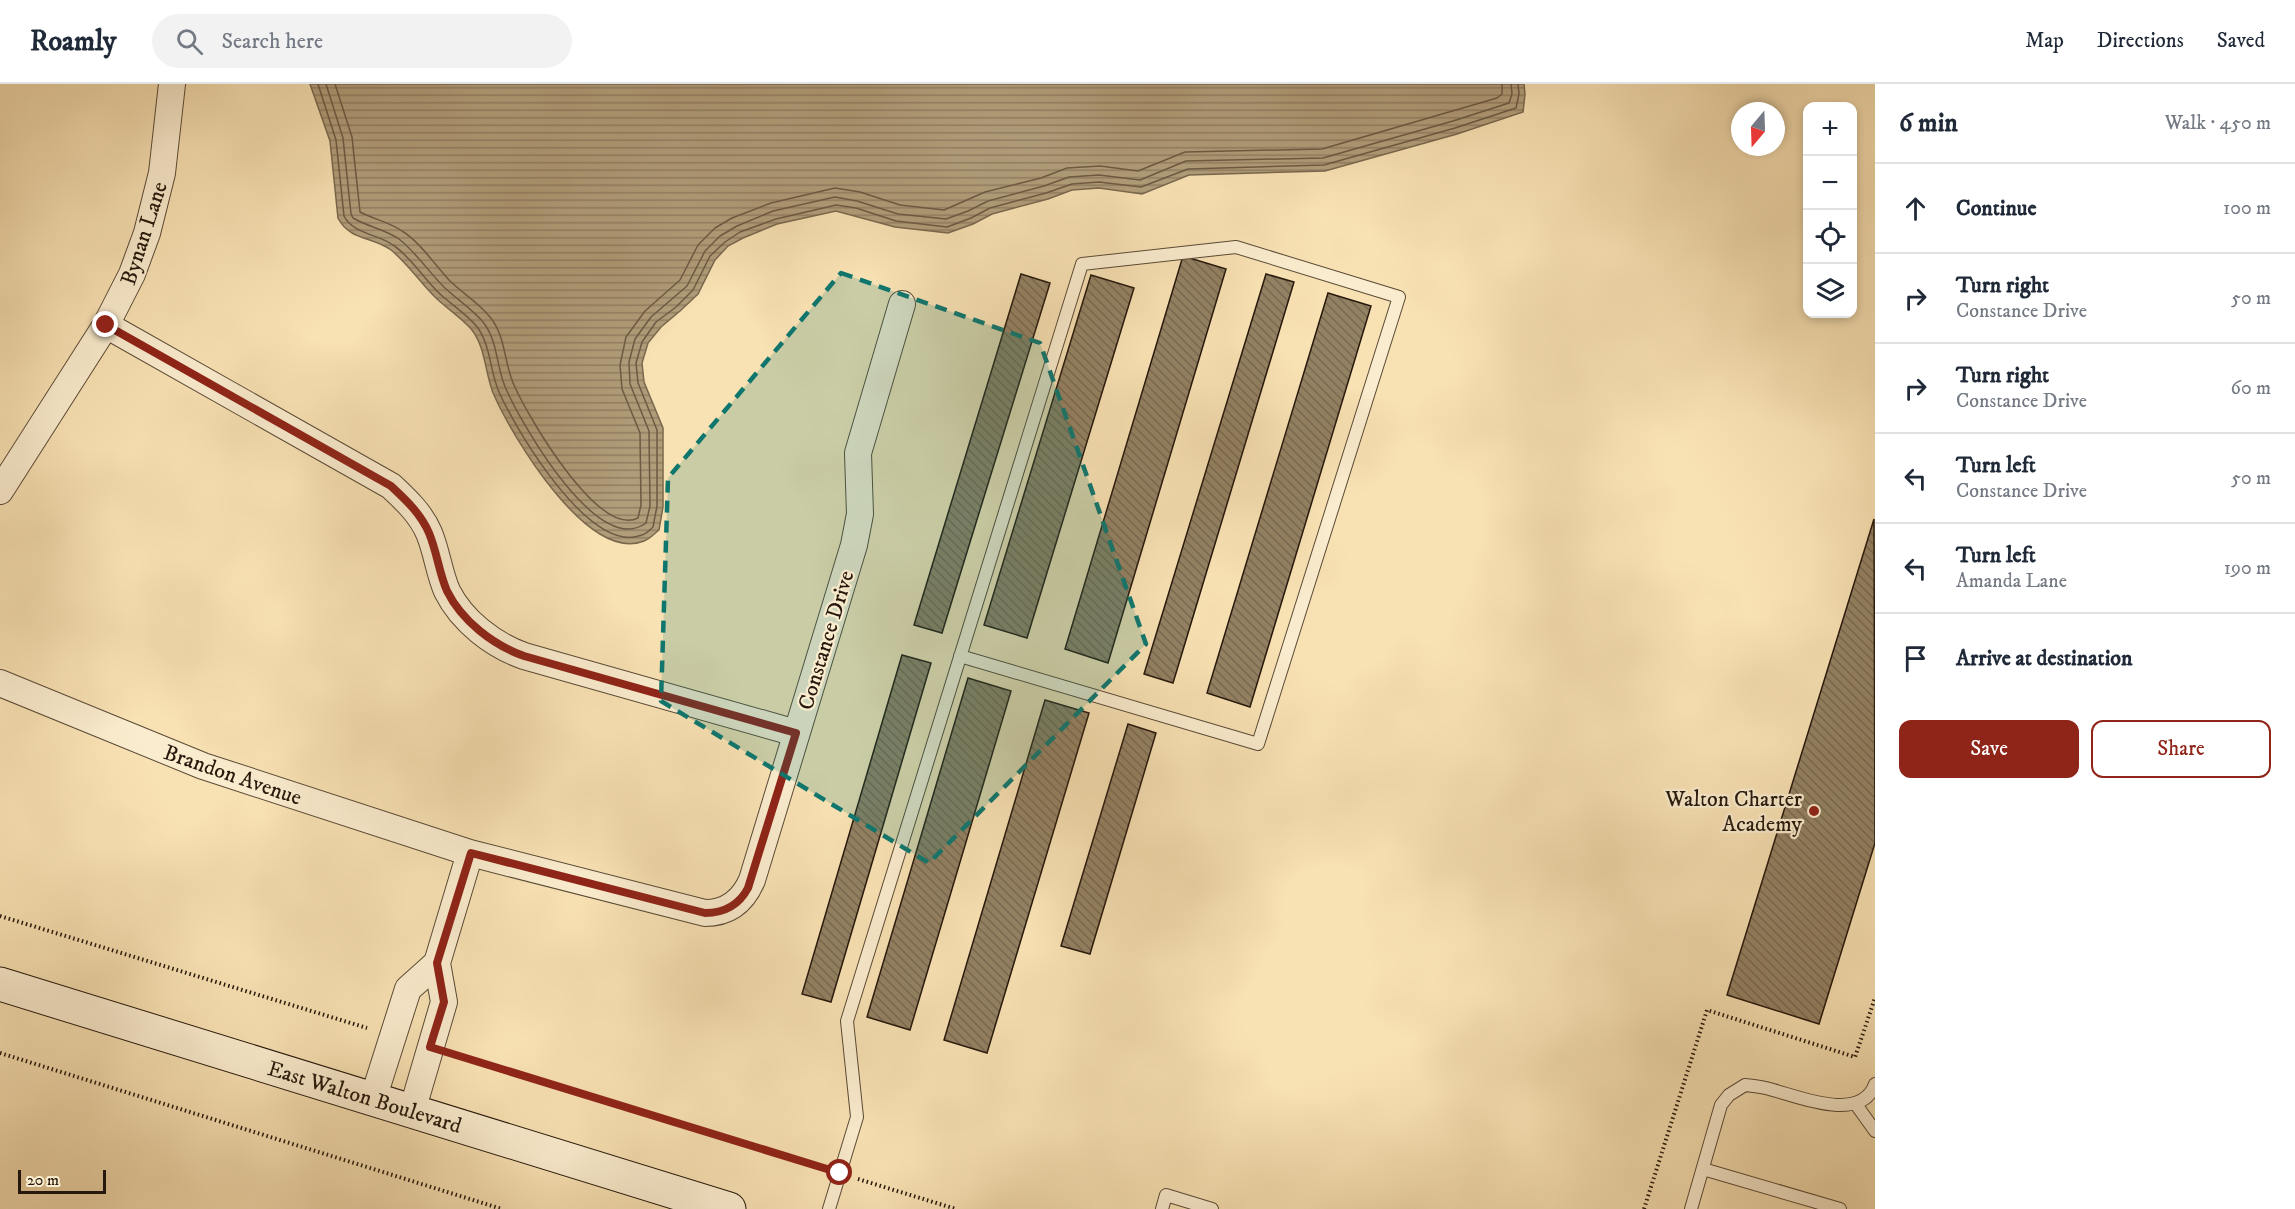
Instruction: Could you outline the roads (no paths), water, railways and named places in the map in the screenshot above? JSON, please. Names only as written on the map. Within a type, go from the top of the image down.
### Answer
[{"type":"main road","name":"East Walton Boulevard","points":[[0,984],[412,1111],[674,1201],[729,1209]]},
{"type":"street","name":"Bynan Lane","points":[[0,491],[106,325],[132,274],[154,211],[164,164],[172,84]]},
{"type":"street","name":"Constance Drive","points":[[471,853],[705,913],[719,912],[739,901],[748,888],[858,529],[860,502],[858,453],[902,304]]},
{"type":"street","points":[[106,325],[391,486],[407,501],[429,533],[442,576],[456,605],[474,626],[498,644],[524,656],[796,733]]},
{"type":"street","name":"Brandon Avenue","points":[[0,682],[203,766],[471,853]]},
{"type":"street","points":[[412,1111],[444,1002],[437,963],[471,853]]},
{"type":"street","points":[[373,1099],[408,989],[437,963]]},
{"type":"lane","points":[[829,1209],[857,1117],[848,1021],[960,656],[1082,264],[1236,246],[1399,297],[1258,744],[960,656]]},
{"type":"lane","points":[[1691,1209],[1721,1105],[1729,1095],[1745,1084],[1771,1089],[1826,1106],[1855,1104],[1873,1091],[1875,1084]]},
{"type":"lane","points":[[1855,1104],[1875,1131]]},
{"type":"lane","points":[[1703,1169],[1840,1209]]},
{"type":"lane","points":[[1162,1209],[1166,1195],[1212,1209]]},
{"type":"water","points":[[310,84],[1524,84],[1525,94],[1523,112],[1457,134],[1325,171],[1189,175],[1142,194],[1099,188],[1072,190],[992,214],[948,233],[895,227],[836,211],[777,224],[743,238],[728,246],[715,260],[698,294],[661,327],[648,343],[642,363],[644,382],[663,428],[663,507],[659,530],[644,541],[622,543],[599,534],[577,516],[535,465],[517,438],[494,395],[483,353],[472,330],[435,297],[391,250],[355,235],[338,218],[330,141]]},
{"type":"place","name":"Walton Charter Academy","points":[[1814,811]]}]
